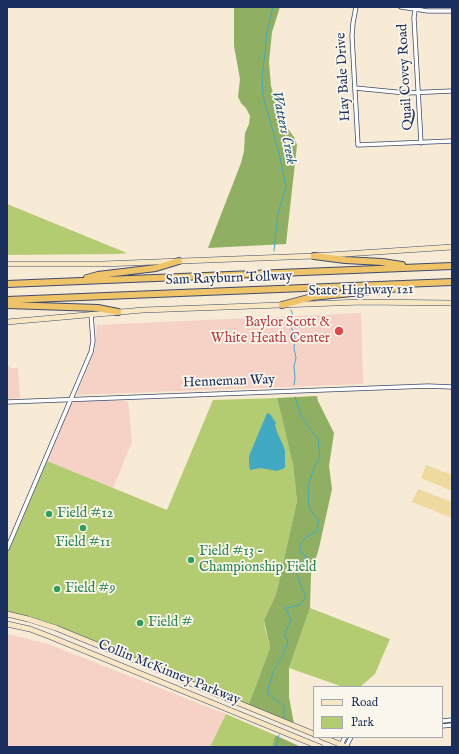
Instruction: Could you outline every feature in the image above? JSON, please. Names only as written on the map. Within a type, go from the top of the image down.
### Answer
[{"type":"highway","points":[[314,256],[345,260],[382,262],[417,267]]},
{"type":"highway","points":[[78,281],[98,275],[156,268],[180,261]]},
{"type":"highway","name":"Sam Rayburn Tollway","points":[[7,284],[452,266]]},
{"type":"highway","points":[[282,305],[312,297],[404,288],[437,282]]},
{"type":"highway","name":"Sam Rayburn Tollway","points":[[7,300],[452,282]]},
{"type":"highway","points":[[7,306],[98,308],[118,312]]},
{"type":"main road","points":[[7,264],[102,264],[314,256],[452,247]]},
{"type":"main road","name":"State Highway 121","points":[[7,322],[118,312],[362,302],[452,302]]},
{"type":"main road","name":"Collin McKinney Parkway","points":[[7,614],[56,628],[313,734]]},
{"type":"main road","name":"Collin McKinney Parkway","points":[[7,624],[30,630],[79,648],[320,747]]},
{"type":"main road","points":[[79,648],[83,639]]},
{"type":"main road","points":[[253,720],[257,711]]},
{"type":"main road","points":[[324,738],[344,746]]},
{"type":"street","name":"Hay Bale Drive","points":[[356,7],[352,30],[358,145],[421,143]]},
{"type":"street","points":[[401,7],[415,9],[444,9],[452,11]]},
{"type":"street","name":"Quail Covey Road","points":[[415,9],[421,143]]},
{"type":"street","points":[[355,88],[387,92],[418,93],[452,91]]},
{"type":"street","points":[[421,143],[452,141]]},
{"type":"street","points":[[7,549],[91,352],[93,341],[91,314]]},
{"type":"street","name":"Henneman Way","points":[[7,402],[420,386],[452,387]]},
{"type":"shaded area","points":[[361,313],[363,384],[76,395],[95,350],[97,325]]},
{"type":"shaded area","points":[[7,339],[8,365],[11,368],[18,368],[20,398],[7,399]]},
{"type":"shaded area","points":[[71,399],[128,401],[132,442],[113,488],[47,461],[49,448]]},
{"type":"shaded area","points":[[7,634],[48,644],[226,714],[210,747],[7,747]]},
{"type":"green space","points":[[234,7],[280,7],[272,32],[269,62],[271,86],[277,107],[297,145],[286,244],[208,248],[241,163],[244,151],[245,133],[249,124],[250,116],[238,97],[240,79],[234,46]]},
{"type":"green space","points":[[7,204],[127,253],[7,255]]},
{"type":"green space","points":[[317,396],[334,433],[329,466],[332,489],[319,548],[311,574],[310,608],[289,668],[289,697],[294,724],[248,706],[270,648],[264,620],[276,594],[297,501],[293,465],[277,398]]},
{"type":"green space","points":[[277,398],[293,465],[297,501],[276,594],[264,620],[270,648],[248,706],[58,627],[7,612],[7,555],[47,461],[167,510],[213,400]]},
{"type":"green space","points":[[310,608],[390,639],[375,674],[361,686],[340,686],[289,668]]},
{"type":"green space","points":[[226,714],[275,735],[272,747],[210,747]]},
{"type":"green space","points":[[275,735],[301,747],[272,747]]},
{"type":"sand","points":[[426,465],[452,475],[452,491],[421,478]]},
{"type":"sand","points":[[418,489],[452,502],[452,518],[412,502]]},
{"type":"water","points":[[267,413],[270,414],[276,423],[275,425],[277,432],[285,451],[285,468],[277,471],[261,468],[250,470],[249,456]]},
{"type":"waterway","name":"Watters Creek","points":[[273,7],[267,32],[262,76],[263,96],[280,157],[286,187],[278,213],[274,251]]},
{"type":"waterway","name":"Watters Creek","points":[[291,310],[293,315],[290,324],[295,337],[294,348],[296,358],[294,366],[294,385]]},
{"type":"waterway","name":"Watters Creek","points":[[284,718],[284,706],[268,694],[268,688],[274,670],[283,655],[288,641],[284,635],[291,621],[286,608],[300,605],[306,597],[296,570],[307,557],[300,552],[300,545],[306,537],[316,532],[319,521],[309,506],[308,486],[314,468],[320,457],[318,439],[301,415],[295,397]]},
{"type":"waterway","name":"Watters Creek","points":[[276,747],[279,735]]},
{"type":"place","name":"Baylor Scott & White Heath Center","points":[[339,331]]},
{"type":"place","name":"Field #12","points":[[49,514]]},
{"type":"place","name":"Field #11","points":[[83,528]]},
{"type":"place","name":"Field #13 - Championship Field","points":[[191,560]]},
{"type":"place","name":"Field #9","points":[[57,589]]},
{"type":"place","name":"Field #","points":[[140,623]]}]
